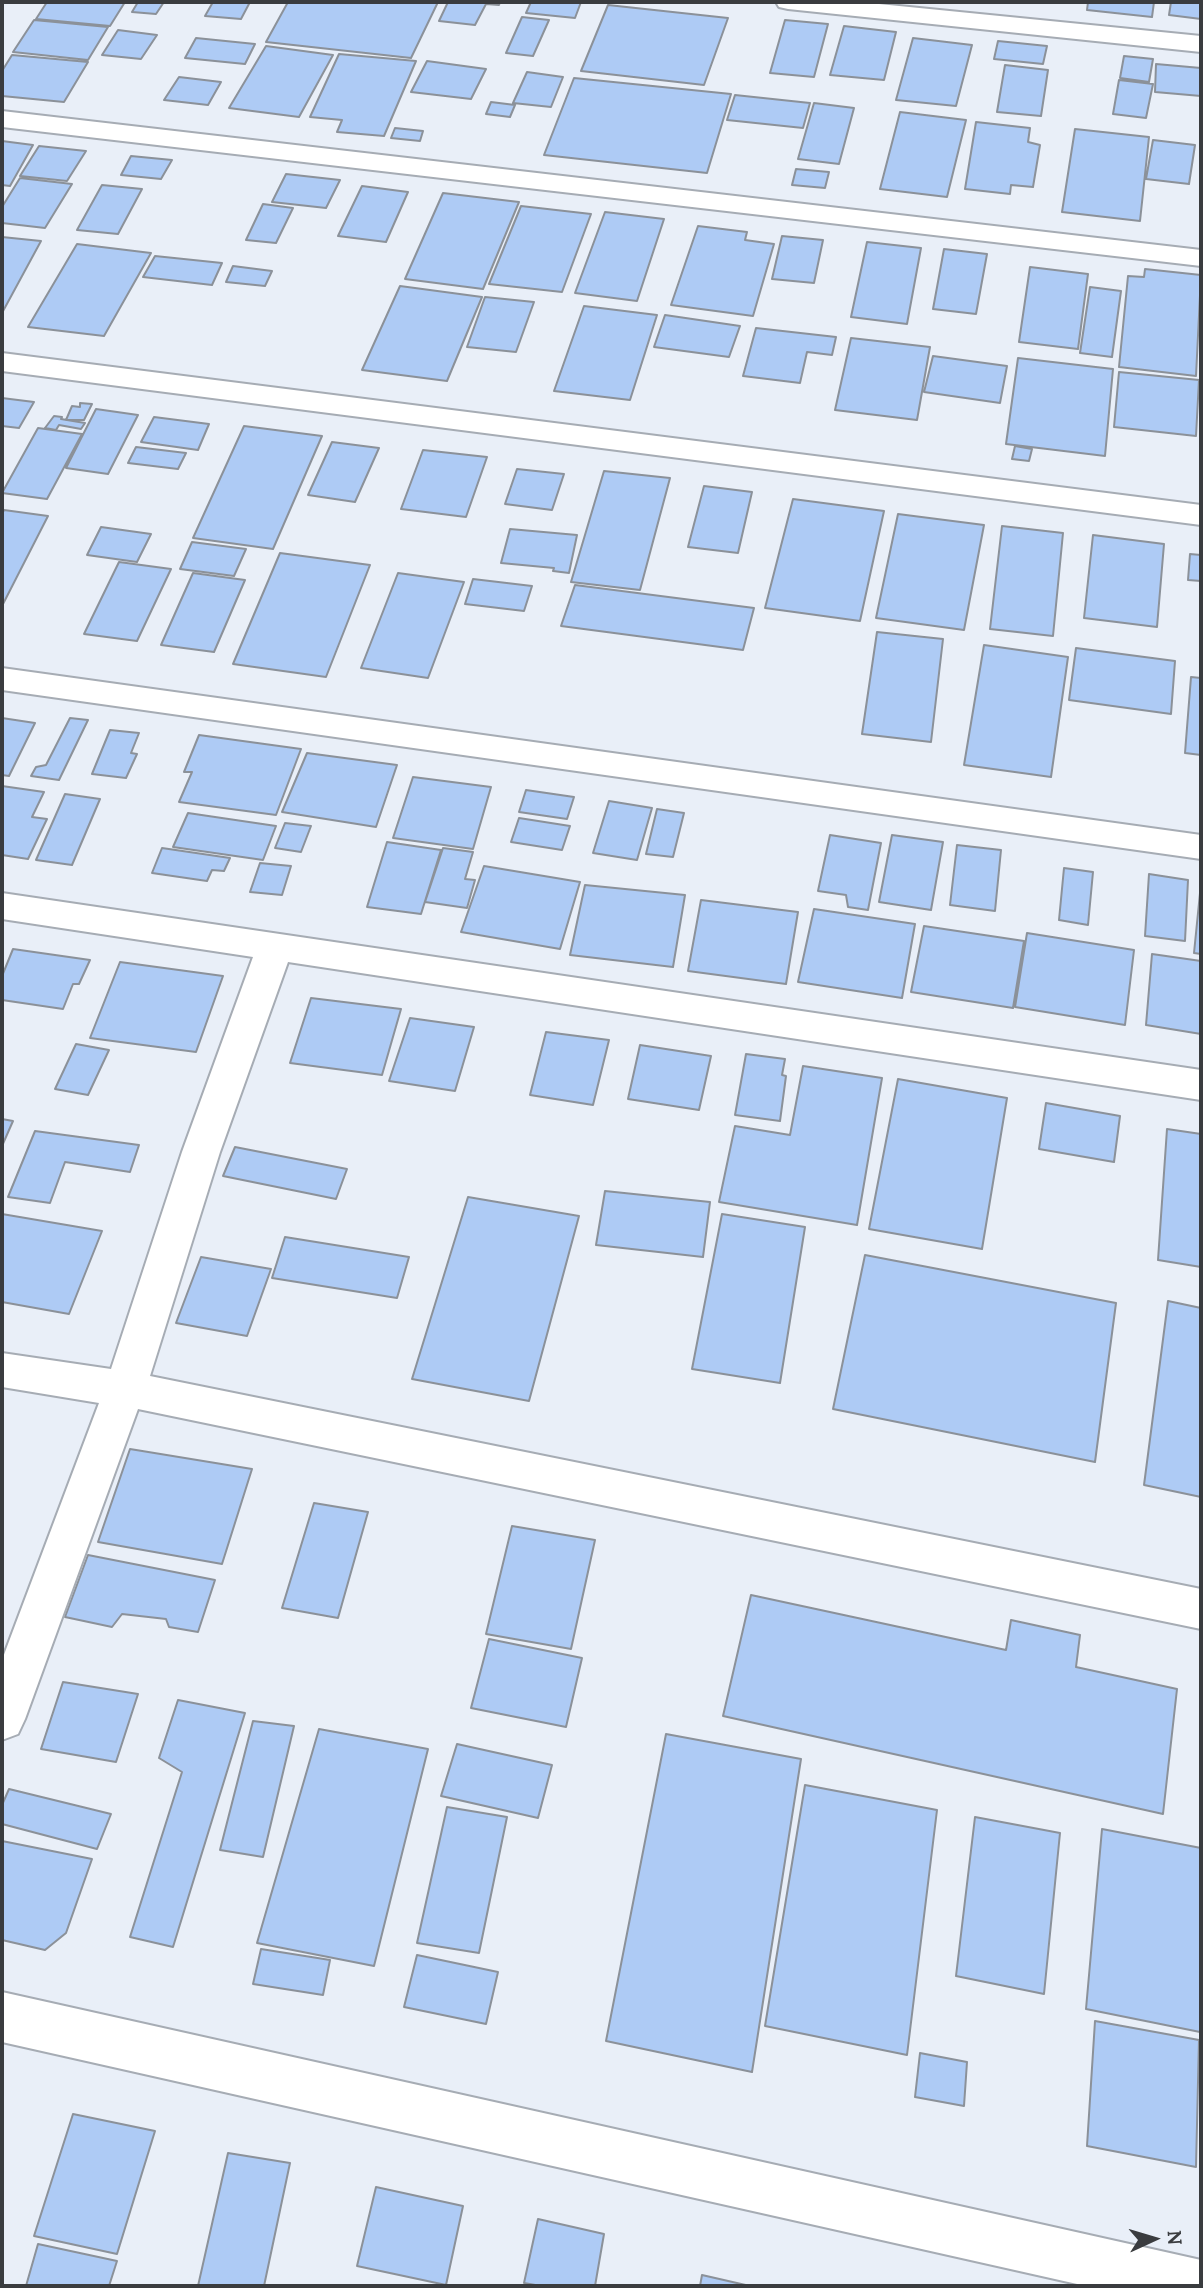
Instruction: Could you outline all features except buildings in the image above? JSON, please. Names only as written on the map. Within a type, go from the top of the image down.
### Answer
[{"type":"street","points":[[788,2],[1201,44]]},
{"type":"street","points":[[2,119],[1201,258]]},
{"type":"street","points":[[2,362],[1201,515]]},
{"type":"street","points":[[2,679],[1201,847]]},
{"type":"street","points":[[2,906],[1201,1085]]},
{"type":"street","points":[[2,1719],[125,1389],[201,1152],[275,947]]},
{"type":"street","points":[[2,1370],[125,1389],[1201,1609]]},
{"type":"street","points":[[2,2017],[1201,2286]]}]
